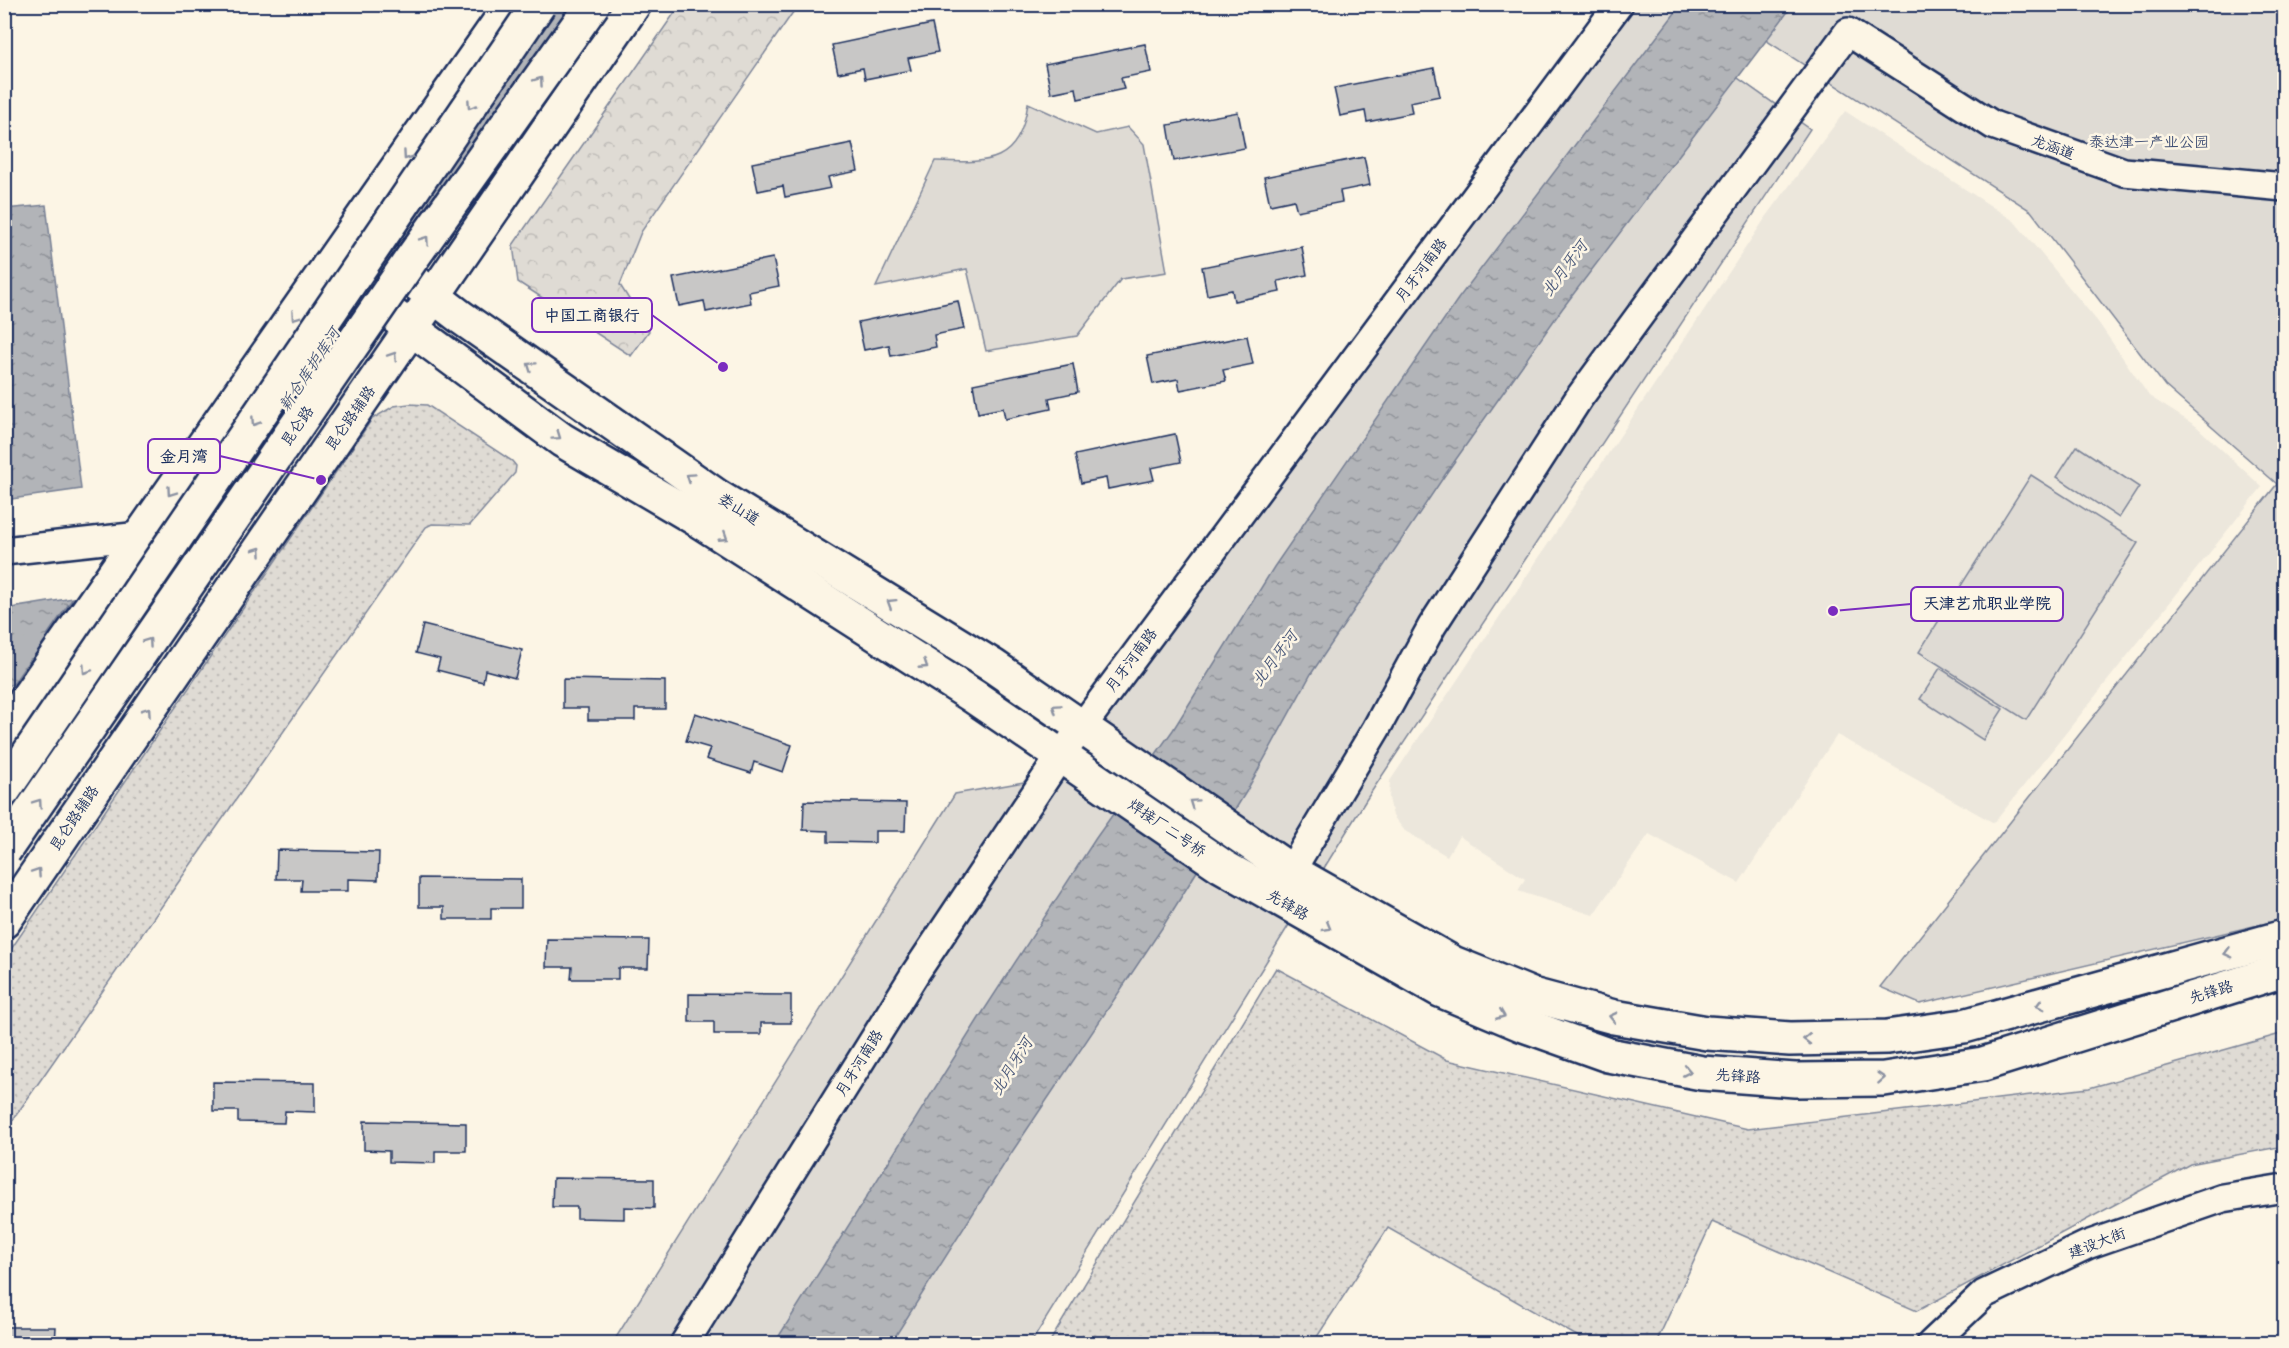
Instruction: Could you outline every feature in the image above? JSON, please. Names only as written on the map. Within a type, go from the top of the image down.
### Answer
[{"type":"main road","points":[[4,731],[512,4]]},
{"type":"main road","points":[[4,790],[539,4]]},
{"type":"main road","name":"昆仑路","points":[[4,851],[410,261],[593,4]]},
{"type":"main road","name":"昆仑路辅路","points":[[4,921],[401,322],[634,4]]},
{"type":"main road","name":"娄山道","points":[[352,234],[424,289],[718,497],[993,666],[1241,836]]},
{"type":"main road","name":"娄山道","points":[[328,267],[562,440],[695,518],[1112,791]]},
{"type":"main road","name":"焊接厂二号桥","points":[[1112,791],[1222,866]]},
{"type":"main road","name":"先锋路","points":[[1241,836],[1291,871],[1453,963],[1533,995],[1637,1021],[1707,1033],[1791,1039],[1887,1037],[1964,1026],[2284,937]]},
{"type":"main road","name":"先锋路","points":[[1222,866],[1440,990],[1521,1024],[1608,1055],[1702,1073],[1795,1080],[1884,1079],[1983,1064],[2284,970]]},
{"type":"street","name":"月牙河南路","points":[[684,1344],[916,972],[1060,755],[1618,4]]},
{"type":"street","name":"龙涵道","points":[[1291,871],[1376,729],[1432,626],[1580,398],[1848,32],[1993,125],[2124,172],[2284,187]]},
{"type":"street","points":[[4,551],[140,536]]},
{"type":"street","name":"建设大街","points":[[1931,1344],[1984,1294],[2087,1245],[2223,1198],[2284,1188]]},
{"type":"shaded area","points":[[1845,111],[2014,221],[2098,322],[2149,396],[2196,426],[2262,487],[1994,823],[1837,735],[1739,883],[1649,834],[1593,915],[1518,891],[1525,879],[1459,836],[1447,856],[1405,831],[1393,816],[1389,798],[1390,781],[1764,220]]},
{"type":"green space","name":"泰达津一产业公园","points":[[1768,4],[2284,5],[2284,919],[1920,1004],[1880,987],[2277,484],[2165,386],[2031,211],[1750,30]]},
{"type":"green space","points":[[680,5],[798,5],[641,232],[620,285],[649,331],[631,356],[518,282],[513,245]]},
{"type":"green space","points":[[1605,5],[1755,5],[1714,61],[1810,129],[1366,800],[1031,1343],[930,1341],[928,1344],[612,1344],[955,794],[1024,782],[1526,103]]},
{"type":"green space","points":[[1028,103],[1096,134],[1128,127],[1144,144],[1167,272],[1121,279],[1077,336],[986,351],[967,269],[876,287],[935,161],[971,162],[998,156],[1009,149],[1017,138],[1024,123]]},
{"type":"green space","points":[[427,405],[512,461],[516,466],[515,473],[470,525],[432,524],[426,527],[5,1131],[5,958],[372,419],[394,406]]},
{"type":"green space","points":[[2077,446],[2139,487],[2119,518],[2057,477]]},
{"type":"green space","points":[[2031,475],[2138,543],[2026,720],[1919,652]]},
{"type":"green space","points":[[1940,668],[2003,709],[1983,740],[1920,699]]},
{"type":"green space","points":[[1276,968],[1447,1060],[1748,1129],[2089,1088],[2284,1033],[2284,1146],[2190,1164],[1917,1311],[1712,1222],[1656,1343],[1589,1343],[1388,1228],[1313,1343],[1049,1343]]},
{"type":"water","name":"北月牙河","points":[[1681,5],[1793,5],[1562,309],[1447,472],[1311,674],[1246,792],[1162,928],[1010,1155],[891,1343],[774,1344],[979,1018],[1096,838],[1173,730],[1274,567],[1458,299]]},
{"type":"water","points":[[46,205],[81,489],[5,500],[5,209]]},
{"type":"water","points":[[73,598],[13,684],[5,687],[5,609]]},
{"type":"building","points":[[932,24],[938,52],[908,58],[911,70],[865,79],[863,68],[838,73],[832,45]]},
{"type":"building","points":[[1145,44],[1151,72],[1121,78],[1124,89],[1078,99],[1076,88],[1051,93],[1045,64]]},
{"type":"building","points":[[1434,68],[1440,96],[1410,102],[1412,113],[1367,122],[1365,111],[1340,116],[1334,88]]},
{"type":"building","points":[[1238,112],[1245,148],[1174,161],[1168,125]]},
{"type":"building","points":[[852,143],[858,171],[828,177],[831,188],[785,197],[783,186],[758,191],[752,163]]},
{"type":"building","points":[[1364,157],[1370,185],[1340,191],[1342,202],[1297,211],[1294,200],[1270,205],[1264,177]]},
{"type":"building","points":[[1302,247],[1307,275],[1278,281],[1280,292],[1234,301],[1232,290],[1207,295],[1202,267]]},
{"type":"building","points":[[773,258],[779,286],[749,292],[751,303],[706,312],[704,301],[679,306],[673,278]]},
{"type":"building","points":[[958,301],[964,329],[934,335],[936,347],[891,356],[889,345],[864,350],[858,322]]},
{"type":"building","points":[[1247,336],[1253,364],[1223,370],[1226,381],[1180,390],[1178,379],[1153,384],[1147,356]]},
{"type":"building","points":[[1073,364],[1078,392],[1049,398],[1051,409],[1005,419],[1003,408],[978,413],[973,384]]},
{"type":"building","points":[[1175,434],[1181,462],[1151,468],[1154,480],[1108,489],[1106,478],[1081,483],[1075,455]]},
{"type":"building","points":[[423,625],[522,650],[515,678],[485,670],[483,682],[437,670],[440,659],[416,653]]},
{"type":"building","points":[[563,679],[665,681],[665,709],[635,709],[635,720],[588,720],[588,708],[563,708]]},
{"type":"building","points":[[695,713],[792,745],[783,772],[754,762],[751,773],[706,759],[710,748],[686,741]]},
{"type":"building","points":[[804,801],[906,803],[905,831],[875,831],[875,843],[828,842],[828,831],[803,830]]},
{"type":"building","points":[[277,850],[379,852],[378,880],[348,879],[348,891],[301,891],[302,879],[276,879]]},
{"type":"building","points":[[419,878],[521,879],[521,908],[491,908],[491,919],[444,919],[444,907],[419,907]]},
{"type":"building","points":[[547,939],[649,940],[648,968],[618,968],[618,979],[571,979],[572,967],[546,967]]},
{"type":"building","points":[[689,994],[791,995],[791,1023],[761,1023],[761,1034],[714,1034],[714,1022],[689,1022]]},
{"type":"building","points":[[213,1082],[315,1083],[315,1112],[285,1111],[284,1123],[238,1122],[238,1111],[213,1111]]},
{"type":"building","points":[[364,1121],[466,1123],[466,1151],[435,1151],[435,1163],[389,1162],[389,1151],[364,1150]]},
{"type":"building","points":[[553,1178],[654,1179],[654,1208],[624,1207],[624,1219],[577,1218],[577,1207],[552,1207]]},
{"type":"building","points":[[4,1327],[56,1327],[55,1344],[4,1344]]},
{"type":"waterway","name":"新仓库护库河","points":[[379,268],[562,4]]},
{"type":"waterway","name":"新仓库护库河","points":[[122,631],[135,623],[168,584],[243,468]]},
{"type":"waterway","name":"新仓库护库河","points":[[4,652],[70,642]]},
{"type":"place","name":"中国工商银行","points":[[723,367]]},
{"type":"place","name":"金月湾","points":[[321,480]]},
{"type":"place","name":"天津艺术职业学院","points":[[1833,611]]}]
